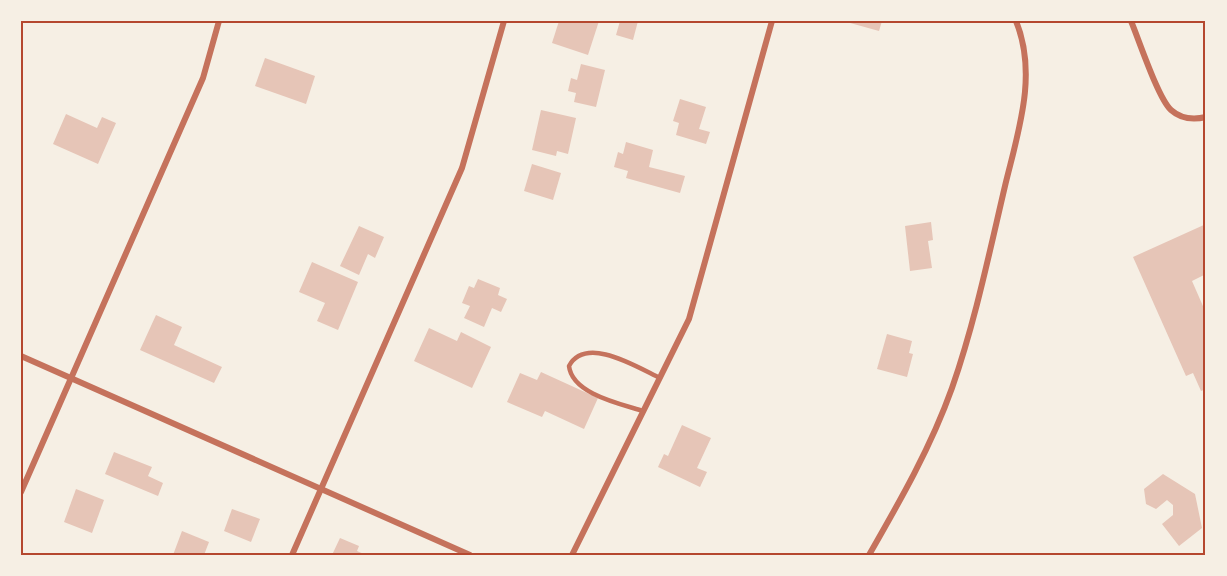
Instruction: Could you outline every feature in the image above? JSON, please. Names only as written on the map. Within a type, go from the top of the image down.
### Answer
[{"type":"street","points":[[21,492],[203,78],[219,21]]},
{"type":"street","points":[[292,555],[462,168],[504,21]]},
{"type":"street","points":[[572,555],[683,334],[693,306],[772,21]]},
{"type":"street","points":[[869,555],[934,434],[966,345],[979,299],[1026,89],[1024,46],[1016,21]]},
{"type":"street","points":[[1131,21],[1164,102],[1177,115],[1185,118],[1206,117]]},
{"type":"street","points":[[21,356],[470,555]]},
{"type":"lane","points":[[643,411],[601,397],[582,387],[572,376],[569,366],[577,356],[592,352],[623,361],[660,378]]},
{"type":"building","points":[[559,21],[599,21],[588,55],[552,43]]},
{"type":"building","points":[[620,21],[638,21],[633,40],[616,35]]},
{"type":"building","points":[[843,21],[882,21],[879,31]]},
{"type":"building","points":[[265,58],[315,76],[306,104],[255,86]]},
{"type":"building","points":[[581,64],[605,70],[596,107],[574,102],[576,93],[568,91],[571,78],[577,80]]},
{"type":"building","points":[[680,99],[706,107],[699,129],[710,132],[706,144],[676,135],[679,123],[673,121]]},
{"type":"building","points":[[541,110],[576,118],[568,154],[557,151],[556,156],[532,150]]},
{"type":"building","points":[[66,114],[97,128],[102,117],[116,123],[98,164],[53,144]]},
{"type":"building","points":[[626,142],[653,150],[649,167],[685,176],[680,193],[626,178],[628,171],[614,167],[618,152],[623,154]]},
{"type":"building","points":[[532,164],[561,173],[553,200],[524,191]]},
{"type":"building","points":[[931,222],[933,240],[928,241],[932,268],[910,271],[905,226]]},
{"type":"building","points":[[1206,224],[1206,274],[1192,281],[1206,313],[1206,389],[1201,391],[1193,373],[1186,376],[1133,257]]},
{"type":"building","points":[[359,226],[384,237],[375,258],[368,254],[359,275],[340,266]]},
{"type":"building","points":[[312,262],[358,282],[338,330],[317,321],[325,303],[299,292]]},
{"type":"building","points":[[478,279],[500,288],[498,295],[507,299],[501,312],[492,308],[484,327],[464,318],[470,306],[462,303],[469,286],[474,288]]},
{"type":"building","points":[[156,315],[182,327],[174,345],[222,367],[214,383],[140,350]]},
{"type":"building","points":[[429,328],[457,341],[461,332],[491,347],[472,388],[414,361]]},
{"type":"building","points":[[887,334],[912,341],[909,353],[913,354],[907,377],[877,369]]},
{"type":"building","points":[[541,372],[598,398],[584,429],[545,411],[542,417],[507,402],[520,373],[537,380]]},
{"type":"building","points":[[682,425],[711,438],[697,468],[707,472],[700,487],[658,467],[664,454],[668,456]]},
{"type":"building","points":[[114,452],[152,467],[148,476],[163,483],[158,496],[105,474]]},
{"type":"building","points":[[1163,474],[1195,494],[1202,528],[1179,546],[1162,524],[1173,515],[1173,505],[1167,500],[1156,509],[1146,504],[1144,489]]},
{"type":"building","points":[[76,489],[104,500],[92,533],[64,522]]},
{"type":"building","points":[[232,509],[260,519],[251,542],[224,531]]},
{"type":"building","points":[[182,531],[209,542],[204,555],[173,555]]},
{"type":"building","points":[[340,538],[359,546],[357,551],[366,555],[332,555]]}]
